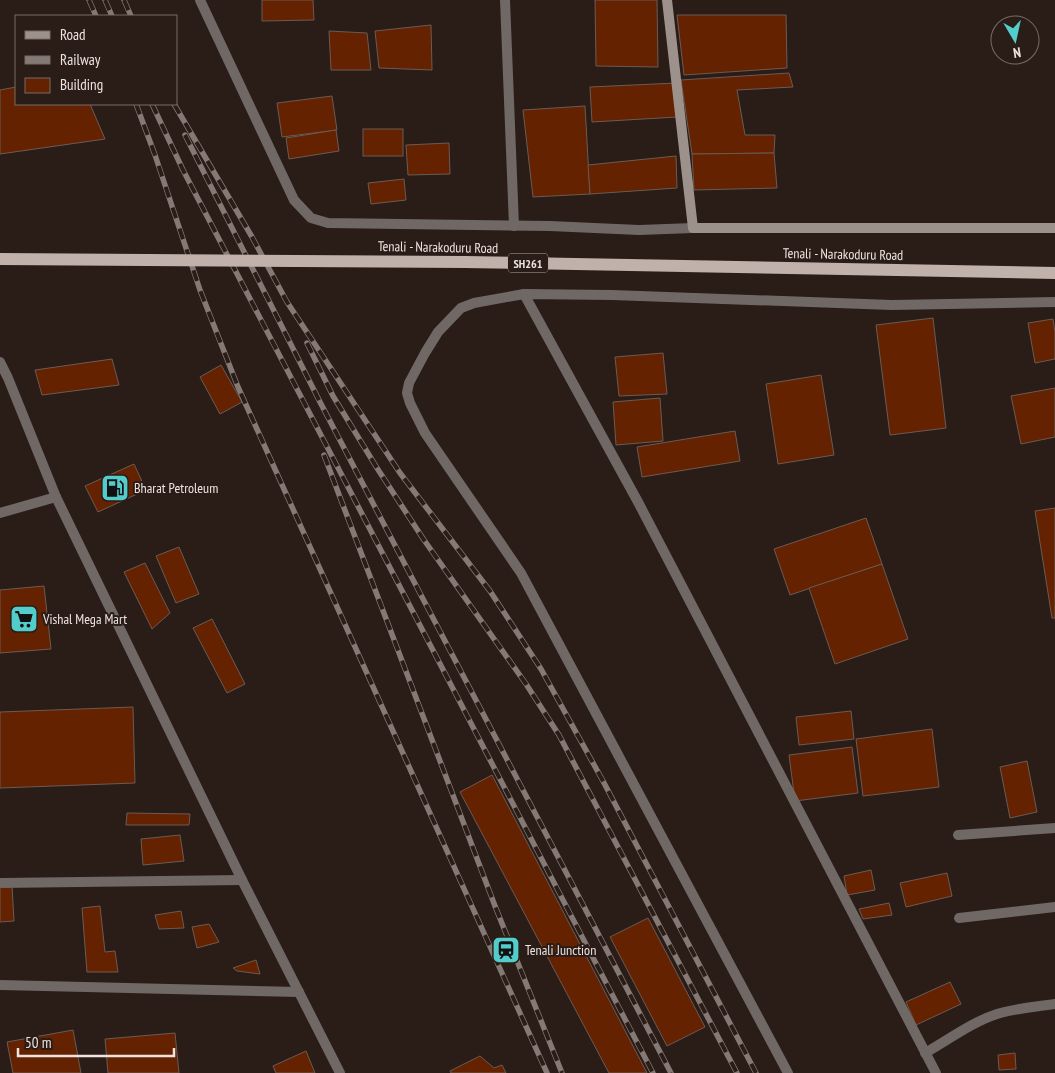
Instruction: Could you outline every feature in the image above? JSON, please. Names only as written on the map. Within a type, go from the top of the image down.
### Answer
[{"type":"main road","points":[[667,0],[693,228],[1055,228]]},
{"type":"main road","name":"Tenali - Narakoduru Road","points":[[0,259],[474,262],[1055,273]]},
{"type":"street","points":[[200,0],[294,200],[311,218],[328,223],[639,230],[693,228]]},
{"type":"street","points":[[505,0],[514,226]]},
{"type":"street","points":[[524,294],[638,502],[936,1073]]},
{"type":"street","points":[[788,1073],[521,573],[425,432],[410,403],[407,393],[409,383],[438,332],[461,308],[474,303],[524,294],[612,295],[892,305],[1055,302]]},
{"type":"street","points":[[0,362],[4,379],[56,497],[242,880],[340,1073]]},
{"type":"street","points":[[0,513],[56,497]]},
{"type":"street","points":[[958,835],[1055,828]]},
{"type":"street","points":[[0,883],[242,880]]},
{"type":"street","points":[[959,918],[1055,907]]},
{"type":"street","points":[[0,985],[299,992]]},
{"type":"street","points":[[925,1053],[984,1019],[997,1014],[1055,1004]]},
{"type":"building","points":[[262,0],[313,0],[314,20],[262,21]]},
{"type":"building","points":[[595,0],[657,0],[658,67],[596,66]]},
{"type":"building","points":[[677,15],[786,15],[787,68],[684,75]]},
{"type":"building","points":[[431,25],[432,70],[379,68],[375,31]]},
{"type":"building","points":[[329,31],[367,33],[371,70],[331,70]]},
{"type":"building","points":[[789,73],[793,87],[737,90],[745,135],[775,135],[774,153],[692,154],[681,80]]},
{"type":"building","points":[[676,83],[677,117],[592,122],[590,87]]},
{"type":"building","points":[[15,87],[15,105],[90,105],[105,139],[0,154],[0,90]]},
{"type":"building","points":[[332,96],[337,130],[282,137],[277,103]]},
{"type":"building","points":[[585,106],[590,194],[533,197],[523,110]]},
{"type":"building","points":[[363,129],[403,129],[403,156],[363,156]]},
{"type":"building","points":[[336,130],[339,151],[289,159],[286,138]]},
{"type":"building","points":[[449,143],[450,174],[408,175],[406,145]]},
{"type":"building","points":[[774,153],[777,188],[694,190],[692,154]]},
{"type":"building","points":[[676,156],[677,188],[590,194],[588,165]]},
{"type":"building","points":[[404,179],[406,200],[371,204],[368,183]]},
{"type":"building","points":[[933,318],[946,428],[890,435],[876,325]]},
{"type":"building","points":[[1053,319],[1055,359],[1035,363],[1028,323]]},
{"type":"building","points":[[663,353],[667,394],[619,396],[615,357]]},
{"type":"building","points":[[112,359],[119,385],[42,395],[35,370]]},
{"type":"building","points":[[221,365],[242,402],[220,414],[200,377]]},
{"type":"building","points":[[821,375],[834,455],[778,464],[766,384]]},
{"type":"building","points":[[1055,388],[1055,437],[1021,444],[1011,396]]},
{"type":"building","points":[[660,398],[663,441],[616,445],[613,402]]},
{"type":"building","points":[[735,431],[740,461],[642,477],[637,447]]},
{"type":"building","name":"Bharat Petroleum","points":[[134,464],[146,490],[98,512],[85,486]]},
{"type":"building","points":[[1055,508],[1055,618],[1052,618],[1035,511]]},
{"type":"building","points":[[866,518],[882,564],[790,595],[774,549]]},
{"type":"building","points":[[179,547],[199,594],[176,603],[156,556]]},
{"type":"building","points":[[145,563],[170,613],[152,629],[124,572]]},
{"type":"building","points":[[882,564],[908,639],[835,664],[809,588]]},
{"type":"building","name":"Vishal Mega Mart","points":[[44,586],[51,649],[0,653],[0,590]]},
{"type":"building","points":[[212,619],[245,684],[227,693],[193,628]]},
{"type":"building","points":[[133,707],[135,783],[0,788],[0,712]]},
{"type":"building","points":[[851,711],[854,739],[799,745],[796,717]]},
{"type":"building","points":[[932,729],[939,787],[863,796],[856,739]]},
{"type":"building","points":[[852,747],[858,793],[795,801],[789,755]]},
{"type":"building","points":[[1027,761],[1037,812],[1010,818],[1000,767]]},
{"type":"building","points":[[492,775],[647,1073],[609,1073],[460,792]]},
{"type":"building","points":[[127,813],[190,814],[189,825],[126,825]]},
{"type":"building","points":[[180,835],[184,861],[143,865],[141,839]]},
{"type":"building","points":[[871,870],[875,890],[847,895],[844,876]]},
{"type":"building","points":[[947,873],[952,896],[906,907],[900,883]]},
{"type":"building","points":[[0,885],[12,885],[14,921],[0,922]]},
{"type":"building","points":[[889,903],[892,915],[863,919],[859,909]]},
{"type":"building","points":[[100,906],[105,952],[115,951],[118,972],[87,972],[82,908]]},
{"type":"building","points":[[181,911],[184,928],[159,929],[155,915]]},
{"type":"building","points":[[648,918],[705,1027],[667,1046],[610,937]]},
{"type":"building","points":[[209,924],[219,942],[197,948],[192,927]]},
{"type":"building","points":[[256,960],[260,974],[237,971],[233,968]]},
{"type":"building","points":[[950,982],[961,1004],[916,1025],[906,1002]]},
{"type":"building","points":[[73,1030],[81,1073],[13,1073],[7,1042]]},
{"type":"building","points":[[175,1033],[179,1073],[108,1073],[105,1039]]},
{"type":"building","points":[[306,1051],[315,1073],[276,1073],[273,1066]]},
{"type":"building","points":[[1015,1053],[1016,1069],[999,1070],[998,1055]]},
{"type":"building","points":[[480,1056],[494,1068],[502,1065],[506,1073],[451,1073],[450,1071]]},
{"type":"railway","points":[[89,0],[96,15]]},
{"type":"railway","points":[[105,0],[112,15]]},
{"type":"railway","points":[[124,0],[131,15]]},
{"type":"railway","points":[[136,105],[200,290],[238,387],[547,1073]]},
{"type":"railway","points":[[152,105],[183,170],[653,1073]]},
{"type":"railway","points":[[175,105],[252,237],[287,302],[400,473],[490,591],[541,669],[603,781],[756,1073]]},
{"type":"railway","points":[[185,135],[320,402],[671,1073]]},
{"type":"railway","points":[[307,343],[333,396],[377,468],[424,540],[526,684],[559,735],[737,1073]]},
{"type":"railway","points":[[324,455],[495,906],[562,1073]]},
{"type":"place","name":"Bharat Petroleum","points":[[115,488]]},
{"type":"place","name":"Vishal Mega Mart","points":[[24,619]]},
{"type":"place","name":"Tenali Junction","points":[[506,950]]}]
